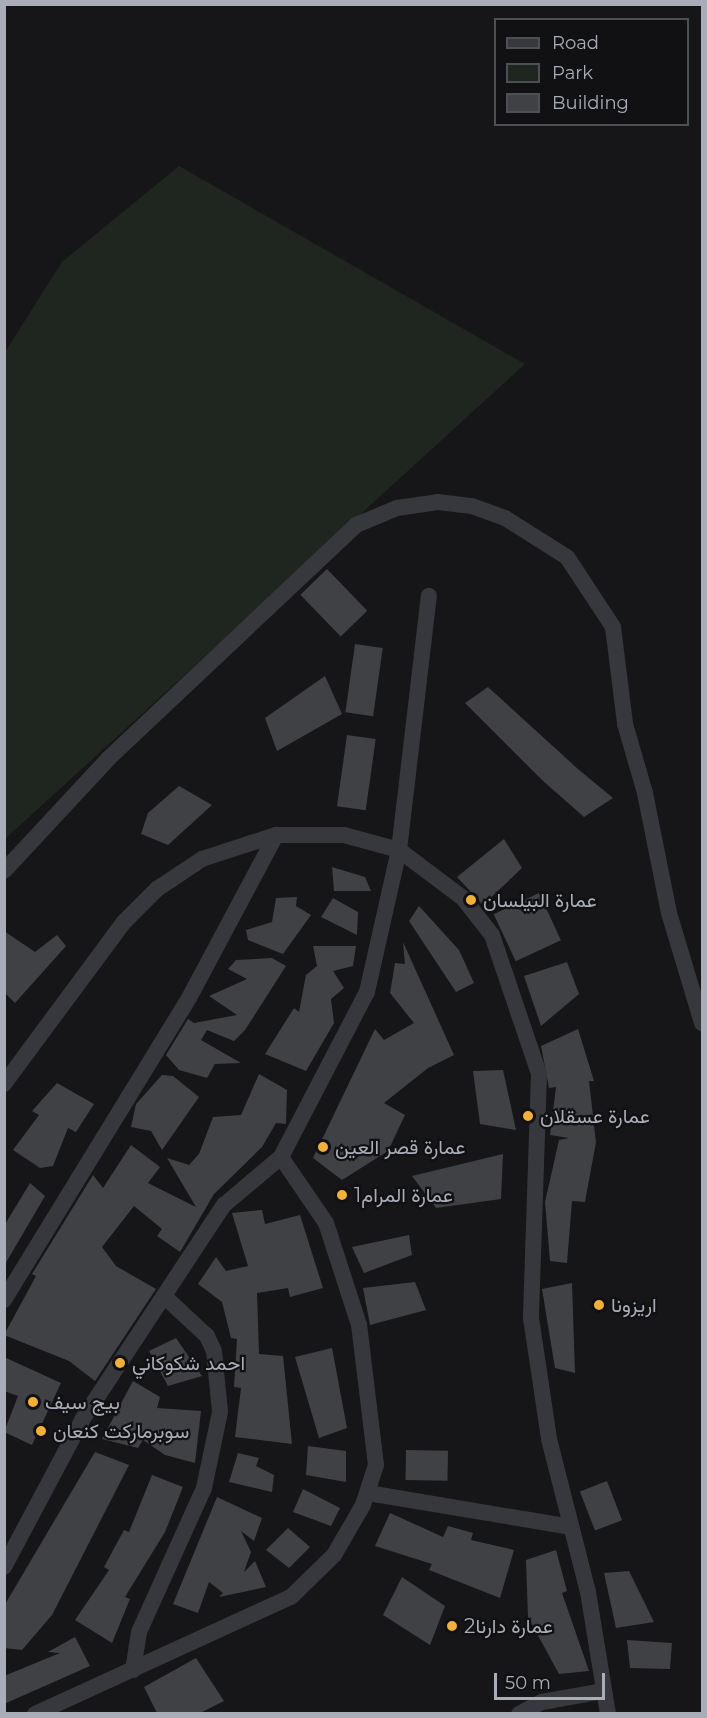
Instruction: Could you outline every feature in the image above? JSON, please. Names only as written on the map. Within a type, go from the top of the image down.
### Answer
[{"type":"street","points":[[4,872],[109,758],[356,525],[397,508],[438,502],[472,506],[505,518],[567,557],[601,601],[613,627],[625,724],[645,793],[669,913],[702,1023]]},
{"type":"street","points":[[4,1567],[82,1420],[224,1205],[281,1157],[367,992],[399,850],[429,596]]},
{"type":"street","points":[[4,1300],[189,998],[276,835]]},
{"type":"street","points":[[4,1084],[124,922],[157,889],[202,859],[276,835],[344,835],[399,850],[463,898],[492,935],[539,1074],[531,1318],[549,1439],[571,1527],[608,1713]]},
{"type":"street","points":[[34,1713],[291,1598],[334,1555],[368,1493],[376,1465],[359,1325],[326,1223],[281,1157]]},
{"type":"street","points":[[133,1670],[139,1632],[204,1488],[220,1412],[216,1360],[207,1336],[164,1296]]},
{"type":"street","points":[[368,1493],[571,1527]]},
{"type":"street","points":[[519,1713],[542,1702],[604,1691]]},
{"type":"green space","points":[[179,166],[525,364],[5,839],[5,352],[62,262]]},
{"type":"building","points":[[327,569],[367,611],[341,636],[300,595]]},
{"type":"building","points":[[355,644],[383,648],[373,716],[345,712]]},
{"type":"building","points":[[325,676],[342,714],[277,751],[265,718]]},
{"type":"building","points":[[488,687],[613,798],[584,817],[542,780],[465,703]]},
{"type":"building","points":[[347,735],[376,739],[366,810],[337,806]]},
{"type":"building","points":[[179,786],[212,805],[168,845],[141,834],[148,813]]},
{"type":"building","points":[[504,839],[522,868],[483,905],[457,877]]},
{"type":"building","points":[[332,867],[365,877],[371,891],[334,891]]},
{"type":"building","points":[[539,893],[561,940],[516,961],[494,914]]},
{"type":"building","points":[[297,897],[296,906],[311,915],[283,954],[248,940],[246,930],[272,922],[276,898]]},
{"type":"building","points":[[333,898],[358,912],[357,935],[321,917]]},
{"type":"building","points":[[419,906],[459,950],[474,983],[456,992],[409,921]]},
{"type":"building","points":[[4,931],[35,952],[57,935],[66,946],[15,1003],[4,992]]},
{"type":"building","points":[[403,942],[454,1055],[428,1068],[384,1103],[405,1115],[388,1151],[342,1180],[313,1158],[375,1029],[384,1040],[414,1023],[390,993],[395,963],[405,964]]},
{"type":"building","points":[[313,946],[356,946],[353,966],[333,971],[344,988],[331,999],[334,1023],[306,1071],[265,1054],[294,1008],[299,1012],[306,975],[317,966]]},
{"type":"building","points":[[272,958],[286,966],[245,1030],[234,1041],[207,1030],[201,1040],[241,1063],[215,1064],[207,1078],[179,1070],[166,1055],[188,1019],[194,1023],[237,1015],[209,996],[247,979],[228,969],[236,960]]},
{"type":"building","points":[[567,962],[579,994],[541,1026],[524,976]]},
{"type":"building","points":[[578,1029],[594,1081],[589,1081],[596,1142],[585,1202],[572,1201],[567,1263],[550,1261],[545,1202],[559,1140],[569,1138],[550,1135],[556,1087],[549,1088],[541,1046]]},
{"type":"building","points":[[503,1070],[516,1130],[480,1124],[473,1071]]},
{"type":"building","points":[[259,1074],[287,1090],[286,1124],[276,1123],[262,1147],[214,1194],[180,1252],[157,1236],[162,1229],[134,1206],[102,1247],[116,1266],[156,1289],[95,1381],[69,1361],[4,1335],[36,1276],[32,1274],[93,1175],[103,1188],[131,1145],[160,1167],[148,1183],[196,1207],[167,1158],[189,1165],[199,1154],[213,1117],[241,1115]]},
{"type":"building","points":[[162,1075],[173,1076],[199,1097],[162,1150],[151,1131],[131,1127],[136,1104]]},
{"type":"building","points":[[57,1083],[94,1104],[76,1132],[68,1128],[53,1166],[40,1168],[13,1150],[39,1115],[32,1111]]},
{"type":"building","points":[[503,1154],[501,1199],[436,1208],[412,1176]]},
{"type":"building","points":[[30,1183],[45,1196],[4,1266],[4,1226]]},
{"type":"building","points":[[262,1210],[265,1224],[300,1215],[323,1288],[290,1297],[288,1288],[257,1293],[259,1354],[283,1356],[292,1444],[235,1437],[241,1388],[234,1387],[237,1339],[231,1338],[222,1302],[198,1284],[216,1257],[226,1271],[248,1266],[232,1213]]},
{"type":"building","points":[[409,1235],[412,1255],[364,1273],[352,1247]]},
{"type":"building","points":[[415,1282],[426,1310],[370,1325],[363,1288]]},
{"type":"building","points":[[572,1283],[575,1373],[555,1368],[542,1289]]},
{"type":"building","points":[[176,1338],[202,1376],[168,1386],[149,1351]]},
{"type":"building","points":[[332,1348],[347,1428],[319,1438],[295,1357]]},
{"type":"building","points":[[4,1357],[61,1383],[32,1445],[4,1432],[18,1396],[4,1391]]},
{"type":"building","points":[[133,1381],[160,1397],[157,1408],[201,1411],[195,1463],[165,1455],[143,1440],[138,1448],[102,1439]]},
{"type":"building","points":[[308,1446],[346,1451],[346,1482],[306,1475]]},
{"type":"building","points":[[406,1450],[448,1451],[447,1481],[405,1480]]},
{"type":"building","points":[[95,1452],[129,1465],[52,1615],[22,1650],[4,1648],[4,1606]]},
{"type":"building","points":[[238,1453],[259,1458],[256,1466],[274,1475],[272,1492],[229,1482]]},
{"type":"building","points":[[152,1475],[183,1487],[165,1532],[125,1597],[130,1599],[112,1643],[75,1620],[109,1570],[104,1567],[124,1530],[129,1532]]},
{"type":"building","points":[[607,1481],[622,1520],[595,1531],[580,1491]]},
{"type":"building","points":[[303,1489],[340,1508],[331,1526],[293,1512]]},
{"type":"building","points":[[217,1497],[262,1518],[254,1541],[241,1531],[251,1552],[244,1572],[255,1561],[266,1587],[219,1597],[223,1593],[209,1582],[198,1613],[173,1604]]},
{"type":"building","points":[[390,1513],[443,1537],[448,1526],[473,1533],[471,1540],[514,1550],[500,1598],[429,1570],[432,1564],[375,1546]]},
{"type":"building","points":[[288,1528],[310,1547],[289,1568],[266,1550]]},
{"type":"building","points":[[556,1550],[567,1591],[562,1593],[589,1671],[559,1674],[528,1617],[526,1560]]},
{"type":"building","points":[[629,1571],[654,1622],[616,1628],[604,1573]]},
{"type":"building","points":[[402,1577],[445,1606],[430,1645],[383,1615]]},
{"type":"building","points":[[75,1637],[90,1666],[4,1704],[4,1676],[60,1653],[48,1652]]},
{"type":"building","points":[[627,1640],[672,1643],[670,1669],[630,1668]]},
{"type":"building","points":[[196,1658],[224,1701],[200,1713],[157,1713],[144,1687]]},
{"type":"place","name":"عمارة البيلسان","points":[[471,900]]},
{"type":"place","name":"عمارة عسقلان","points":[[528,1116]]},
{"type":"place","name":"عمارة قصر العين","points":[[323,1147]]},
{"type":"place","name":"عمارة المرام1","points":[[342,1195]]},
{"type":"place","name":"اريزونا","points":[[599,1305]]},
{"type":"place","name":"احمد شكوكاني","points":[[120,1363]]},
{"type":"place","name":"بيج سيف","points":[[33,1402]]},
{"type":"place","name":"سوبرماركت كنعان","points":[[41,1431]]},
{"type":"place","name":"عمارة دارنا2","points":[[452,1626]]}]
